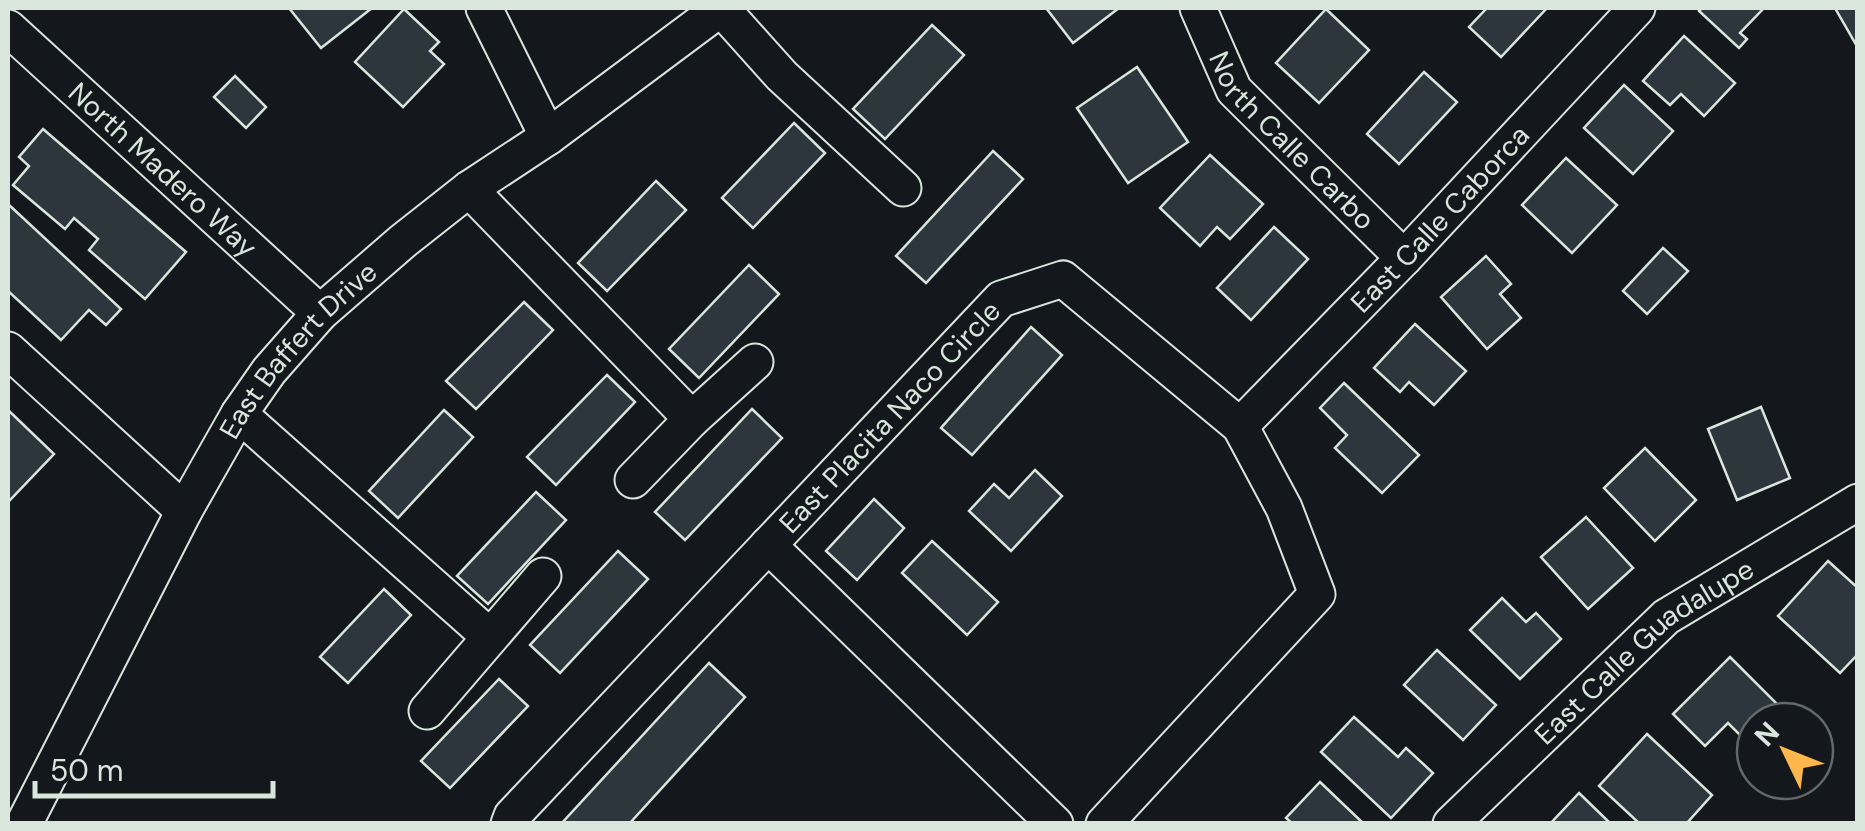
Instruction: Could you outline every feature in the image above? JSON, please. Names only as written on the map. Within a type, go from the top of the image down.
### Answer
[{"type":"street","points":[[484,8],[548,137]]},
{"type":"street","points":[[722,8],[782,76],[903,188]]},
{"type":"street","name":"East Baffert Drive","points":[[24,824],[184,511],[239,414],[269,371],[320,313],[469,189],[548,137],[722,8]]},
{"type":"street","name":"North Calle Carbo","points":[[1198,8],[1234,90],[1404,258]]},
{"type":"street","name":"East Calle Caborca","points":[[1240,426],[1638,8]]},
{"type":"street","name":"North Madero Way","points":[[8,28],[320,313]]},
{"type":"street","points":[[469,189],[692,419]]},
{"type":"street","name":"East Placita Naco Circle","points":[[508,824],[1001,300],[1063,279],[1240,426],[1284,508],[1317,594],[1104,824]]},
{"type":"street","points":[[8,350],[184,511]]},
{"type":"street","points":[[633,480],[755,362]]},
{"type":"street","points":[[239,414],[490,637]]},
{"type":"street","name":"East Calle Guadalupe","points":[[1451,824],[1666,617],[1858,502]]},
{"type":"street","name":"East Placita Naco Circle","points":[[768,545],[1055,824]]},
{"type":"street","points":[[426,711],[543,576]]},
{"type":"building","points":[[289,8],[372,8],[321,48]]},
{"type":"building","points":[[1046,8],[1119,8],[1073,43]]},
{"type":"building","points":[[1487,8],[1547,8],[1501,57],[1469,27]]},
{"type":"building","points":[[1764,8],[1740,33],[1747,39],[1739,48],[1699,11]]},
{"type":"building","points":[[1835,8],[1858,8],[1858,48]]},
{"type":"building","points":[[404,9],[439,42],[430,51],[444,64],[403,107],[355,62]]},
{"type":"building","points":[[1326,9],[1369,50],[1319,103],[1276,63]]},
{"type":"building","points":[[932,25],[964,55],[885,139],[853,109]]},
{"type":"building","points":[[1684,36],[1735,83],[1704,116],[1681,94],[1670,105],[1643,81]]},
{"type":"building","points":[[1137,67],[1188,142],[1128,183],[1077,108]]},
{"type":"building","points":[[1424,72],[1457,102],[1399,164],[1367,134]]},
{"type":"building","points":[[235,76],[266,107],[246,128],[214,97]]},
{"type":"building","points":[[1624,85],[1673,131],[1633,174],[1584,128]]},
{"type":"building","points":[[794,123],[825,153],[753,228],[722,198]]},
{"type":"building","points":[[43,129],[186,252],[145,299],[89,250],[98,239],[74,218],[65,229],[13,185],[29,166],[19,157]]},
{"type":"building","points":[[993,151],[1023,179],[926,283],[896,256]]},
{"type":"building","points":[[1210,155],[1263,204],[1230,239],[1217,227],[1200,246],[1160,208]]},
{"type":"building","points":[[1566,158],[1617,205],[1572,253],[1522,205]]},
{"type":"building","points":[[656,181],[686,210],[607,291],[578,263]]},
{"type":"building","points":[[8,204],[121,309],[106,325],[89,310],[61,340],[8,291]]},
{"type":"building","points":[[1274,227],[1308,259],[1251,320],[1217,288]]},
{"type":"building","points":[[1663,248],[1688,271],[1647,314],[1623,291]]},
{"type":"building","points":[[1486,256],[1511,284],[1500,294],[1521,318],[1487,349],[1441,297]]},
{"type":"building","points":[[749,265],[779,294],[699,378],[669,349]]},
{"type":"building","points":[[524,302],[553,330],[476,409],[446,381]]},
{"type":"building","points":[[1415,324],[1466,371],[1434,405],[1409,382],[1400,392],[1374,368]]},
{"type":"building","points":[[1031,327],[1062,355],[972,455],[941,428]]},
{"type":"building","points":[[607,375],[635,402],[556,485],[527,457]]},
{"type":"building","points":[[1344,383],[1419,455],[1382,493],[1335,448],[1347,435],[1320,408]]},
{"type":"building","points":[[1761,407],[1790,478],[1737,500],[1708,429]]},
{"type":"building","points":[[752,409],[782,438],[685,540],[655,512]]},
{"type":"building","points":[[8,410],[54,454],[9,501],[8,499]]},
{"type":"building","points":[[444,410],[473,437],[398,518],[369,491]]},
{"type":"building","points":[[1645,448],[1696,500],[1655,541],[1604,488]]},
{"type":"building","points":[[1035,470],[1062,496],[1011,551],[969,511],[994,484],[1009,498]]},
{"type":"building","points":[[536,492],[566,520],[488,604],[457,576]]},
{"type":"building","points":[[874,499],[904,528],[857,580],[826,551]]},
{"type":"building","points":[[1586,517],[1633,568],[1588,609],[1541,557]]},
{"type":"building","points":[[932,541],[998,602],[967,635],[902,573]]},
{"type":"building","points":[[618,551],[648,579],[560,673],[530,645]]},
{"type":"building","points":[[1828,561],[1858,588],[1858,654],[1840,673],[1778,616]]},
{"type":"building","points":[[384,589],[411,615],[348,683],[320,657]]},
{"type":"building","points":[[1502,598],[1526,622],[1536,613],[1561,639],[1520,679],[1470,630]]},
{"type":"building","points":[[1437,650],[1496,705],[1463,740],[1404,685]]},
{"type":"building","points":[[1730,657],[1774,701],[1735,701],[1735,730],[1728,723],[1705,746],[1673,714]]},
{"type":"building","points":[[709,663],[745,697],[629,824],[561,824]]},
{"type":"building","points":[[499,679],[528,706],[450,788],[421,761]]},
{"type":"building","points":[[1354,717],[1398,757],[1406,748],[1433,773],[1391,818],[1321,752]]},
{"type":"building","points":[[1647,734],[1712,795],[1686,824],[1640,824],[1599,786]]},
{"type":"building","points":[[1320,782],[1364,824],[1293,824],[1286,818]]},
{"type":"building","points":[[1579,793],[1611,824],[1550,824]]}]
